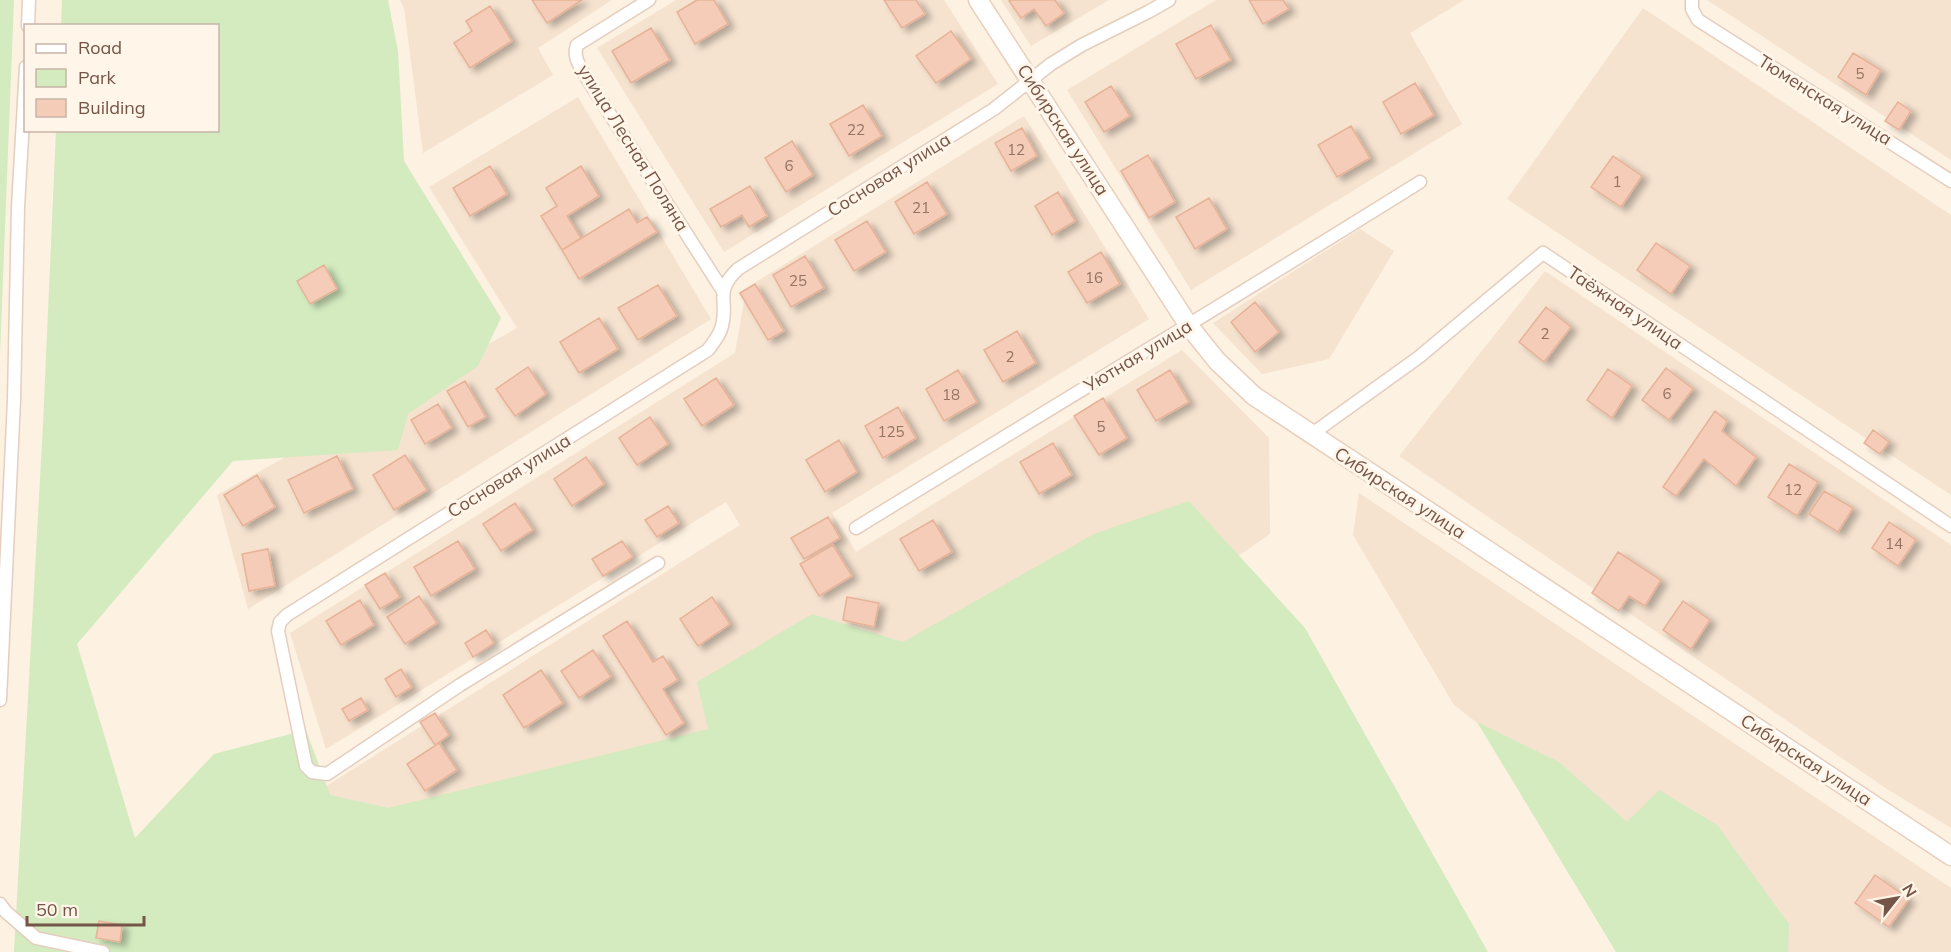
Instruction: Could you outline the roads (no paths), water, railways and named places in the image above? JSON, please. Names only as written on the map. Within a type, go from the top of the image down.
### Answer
[{"type":"street","points":[[28,24],[29,0]]},
{"type":"street","name":"улица Лесная Поляна","points":[[649,0],[577,45],[576,59],[723,291]]},
{"type":"street","name":"Сибирская улица","points":[[978,0],[1189,326],[1217,361],[1254,396],[1951,856]]},
{"type":"street","name":"Сосновая улица","points":[[658,563],[459,685],[327,774],[312,772],[306,766],[278,631],[280,622],[287,615],[708,350],[723,325],[723,291],[729,278],[738,269],[994,109],[1051,64],[1082,45],[1169,0]]},
{"type":"street","name":"Тюменская улица","points":[[1692,0],[1692,9],[1698,20],[1951,181]]},
{"type":"street","points":[[0,700],[14,400],[18,207],[24,102]]},
{"type":"street","name":"Уютная улица","points":[[856,528],[1189,326],[1420,182]]},
{"type":"street","name":"Таёжная улица","points":[[1312,434],[1419,357],[1543,253],[1951,526]]},
{"type":"street","points":[[0,904],[36,938],[103,952]]}]
